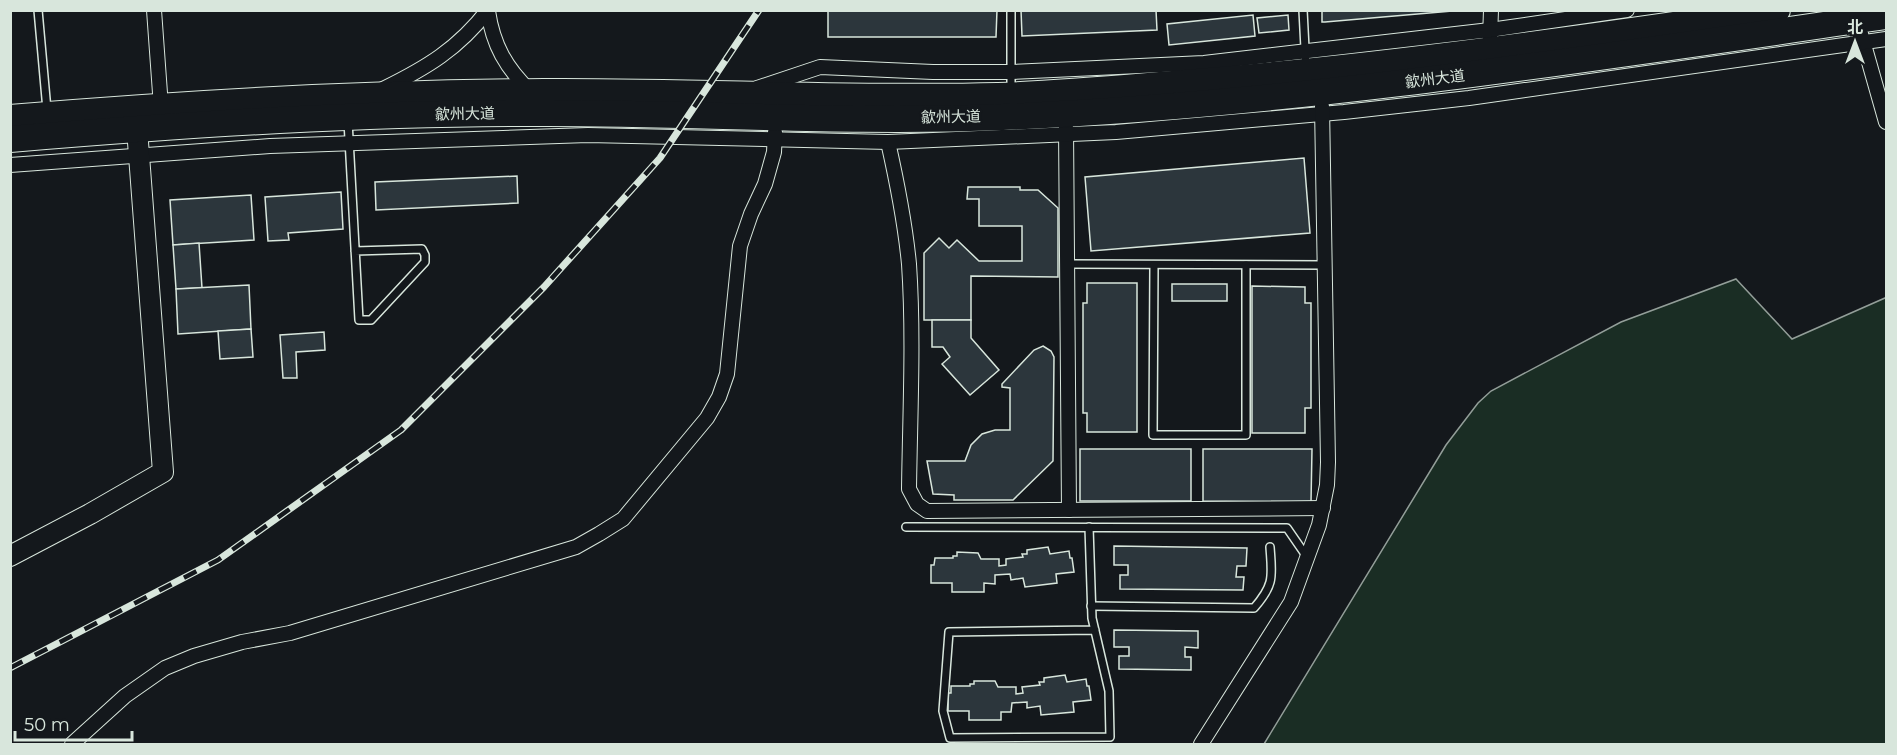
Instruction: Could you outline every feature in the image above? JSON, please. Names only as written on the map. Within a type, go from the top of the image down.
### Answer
[{"type":"highway","name":"歙州大道","points":[[10,139],[348,117],[548,113],[775,127],[897,118],[990,117],[1066,124],[1314,83],[1489,41],[1777,10]]},
{"type":"highway","name":"歙州大道","points":[[10,118],[370,95],[532,92],[897,97],[1011,84],[1124,88],[1314,83],[1480,74],[1860,31],[1887,16]]},
{"type":"street","points":[[154,10],[162,107]]},
{"type":"street","points":[[1491,10],[1489,41],[1628,10]]},
{"type":"street","points":[[488,11],[491,33],[498,48],[514,74],[532,92]]},
{"type":"street","points":[[370,95],[434,63],[464,39],[488,11]]},
{"type":"street","points":[[1860,31],[1887,39]]},
{"type":"street","points":[[1860,31],[1887,122]]},
{"type":"street","points":[[1201,744],[1291,602],[1308,558],[1323,508],[1328,462],[1324,264],[1314,83]]},
{"type":"street","points":[[10,165],[349,142],[775,127],[888,142],[1066,124],[1069,510]]},
{"type":"street","points":[[72,744],[125,696],[151,676],[179,661],[242,642],[290,633],[576,547],[623,519],[707,418],[723,386],[727,374],[740,246],[765,184],[775,127]]},
{"type":"street","points":[[10,556],[163,472],[137,129]]},
{"type":"street","points":[[888,142],[900,193],[909,264],[911,494],[917,504],[927,511],[1323,508]]},
{"type":"lane","points":[[38,10],[47,115]]},
{"type":"lane","points":[[1011,10],[1011,84]]},
{"type":"lane","points":[[1303,10],[1314,83]]},
{"type":"lane","points":[[348,117],[349,142],[355,251],[359,320],[371,320],[425,262],[422,249],[355,251]]},
{"type":"lane","points":[[1067,264],[1324,264]]},
{"type":"lane","points":[[1154,264],[1154,435],[1245,435],[1246,264]]},
{"type":"lane","points":[[906,527],[1287,528],[1308,558]]},
{"type":"lane","points":[[1089,527],[1092,606],[1109,691],[1110,737],[950,738],[943,711],[949,632],[1095,630]]},
{"type":"lane","points":[[1092,606],[1254,608],[1266,594],[1272,580],[1270,547]]},
{"type":"lane","points":[[1092,737],[1096,744]]},
{"type":"green space","points":[[1736,279],[1792,339],[1886,299],[1886,744],[1264,744],[1446,445],[1478,403],[1491,391],[1621,322]]},
{"type":"building","points":[[828,10],[997,10],[996,37],[828,37]]},
{"type":"building","points":[[1021,10],[1156,10],[1157,30],[1022,36]]},
{"type":"building","points":[[1322,10],[1464,10],[1322,22]]},
{"type":"building","points":[[1253,15],[1255,36],[1169,45],[1167,24]]},
{"type":"building","points":[[1288,15],[1289,30],[1259,33],[1257,18]]},
{"type":"building","points":[[1304,158],[1310,233],[1091,251],[1085,177]]},
{"type":"building","points":[[517,176],[518,203],[376,210],[375,182]]},
{"type":"building","points":[[968,187],[1020,187],[1020,190],[1038,190],[1058,208],[1058,277],[971,276],[971,320],[924,320],[924,253],[939,238],[949,248],[957,240],[979,261],[1022,261],[1022,226],[979,226],[979,199],[967,199]]},
{"type":"building","points":[[341,192],[343,229],[288,233],[289,240],[268,241],[265,197]]},
{"type":"building","points":[[251,195],[254,240],[173,245],[170,200]]},
{"type":"building","points":[[199,243],[202,288],[176,289],[173,245]]},
{"type":"building","points":[[1087,283],[1137,283],[1137,432],[1087,432],[1087,413],[1083,413],[1083,303],[1087,303]]},
{"type":"building","points":[[1172,284],[1227,284],[1227,301],[1172,301]]},
{"type":"building","points":[[249,285],[251,329],[178,334],[176,289]]},
{"type":"building","points":[[1252,286],[1305,287],[1305,303],[1311,303],[1311,408],[1305,408],[1305,433],[1252,433]]},
{"type":"building","points":[[932,320],[971,320],[971,338],[999,370],[970,395],[942,364],[950,357],[943,347],[932,347]]},
{"type":"building","points":[[251,329],[253,357],[220,359],[218,331]]},
{"type":"building","points":[[324,332],[325,350],[296,352],[297,378],[283,378],[280,335]]},
{"type":"building","points":[[1043,346],[1051,351],[1054,357],[1053,461],[1013,500],[954,500],[954,495],[933,494],[927,461],[965,461],[971,445],[982,434],[995,430],[1010,430],[1010,388],[1002,387],[1002,384],[1034,350]]},
{"type":"building","points":[[1080,449],[1191,449],[1191,501],[1080,501]]},
{"type":"building","points":[[1203,449],[1312,449],[1311,502],[1203,501]]},
{"type":"building","points":[[1114,546],[1247,548],[1246,566],[1237,566],[1236,577],[1244,577],[1243,590],[1120,589],[1120,575],[1128,575],[1128,565],[1114,565]]},
{"type":"building","points":[[1048,547],[1050,554],[1069,551],[1070,558],[1072,558],[1074,572],[1056,574],[1057,583],[1025,587],[1023,578],[1011,580],[1010,574],[995,575],[995,584],[984,583],[984,592],[952,592],[952,583],[931,583],[931,565],[934,565],[935,558],[953,558],[957,556],[957,552],[978,553],[981,559],[999,559],[999,566],[1006,565],[1006,559],[1023,557],[1022,554],[1027,554],[1027,550]]},
{"type":"building","points":[[1114,630],[1198,631],[1198,648],[1185,647],[1185,657],[1191,657],[1191,670],[1119,669],[1119,656],[1129,656],[1129,647],[1114,647]]},
{"type":"building","points":[[1065,675],[1067,682],[1086,679],[1087,686],[1089,686],[1091,700],[1073,702],[1074,712],[1041,715],[1040,706],[1027,708],[1027,702],[1012,703],[1011,712],[1001,712],[1001,720],[969,720],[969,711],[948,711],[948,693],[951,693],[951,686],[970,686],[974,684],[974,681],[995,681],[998,687],[1016,687],[1016,694],[1023,693],[1022,687],[1040,685],[1039,682],[1044,682],[1044,678]]},
{"type":"railway","points":[[10,668],[218,560],[401,430],[544,287],[660,158],[759,10]]}]
